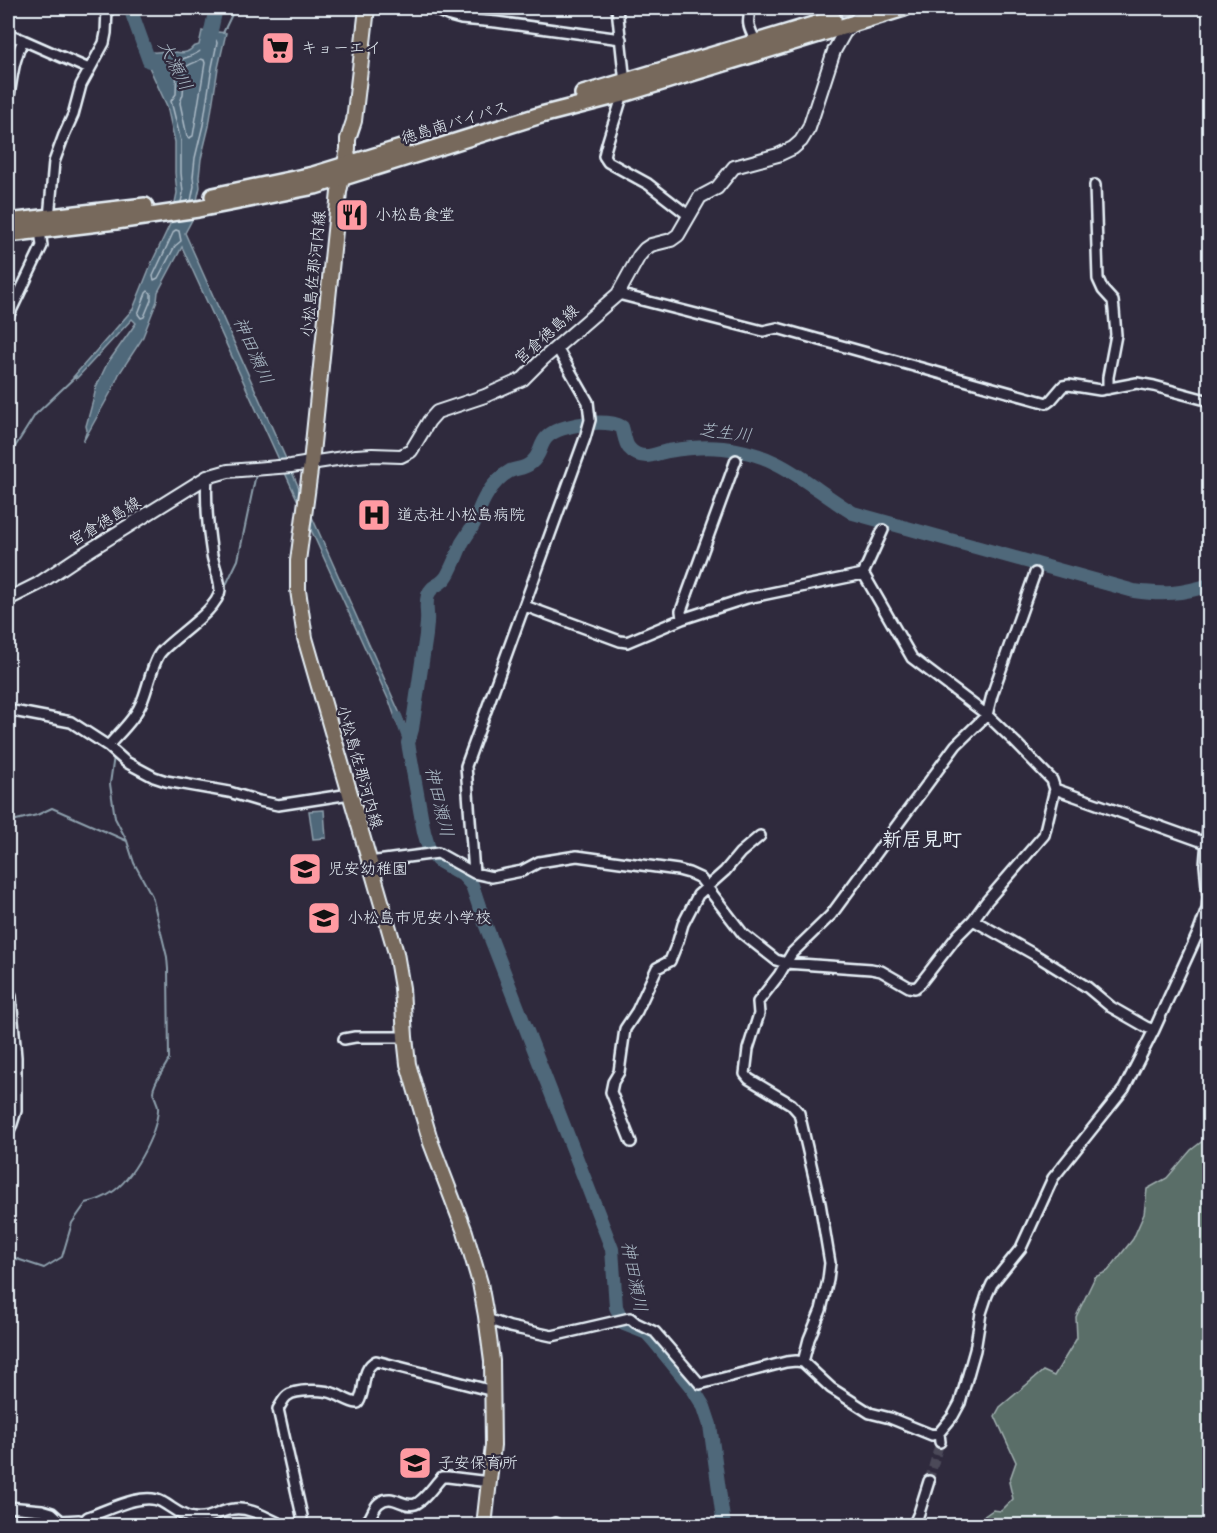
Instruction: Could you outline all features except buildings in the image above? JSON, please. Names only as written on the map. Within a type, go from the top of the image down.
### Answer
[{"type":"highway","name":"徳島南バイパス","points":[[624,88],[756,42],[867,8]]},
{"type":"highway","name":"徳島南バイパス","points":[[8,234],[44,224],[117,216],[315,186],[343,171],[507,115],[624,88],[904,8]]},
{"type":"highway","name":"徳島南バイパス","points":[[8,222],[44,224]]},
{"type":"main road","name":"小松島佐那河内線","points":[[367,8],[354,121],[348,138],[338,201],[311,463],[298,561],[298,590],[303,627],[316,682],[396,953],[402,988],[408,1064],[431,1143],[465,1232],[487,1319],[492,1361],[493,1445],[484,1526]]},
{"type":"main road","name":"宮倉徳島線","points":[[8,599],[38,584],[207,477],[228,471],[291,466],[356,456],[401,456],[411,451],[437,412],[485,396],[523,379],[618,294],[645,249],[651,245],[671,240],[678,235],[700,197],[717,188],[734,167],[778,155],[793,148],[801,141],[809,128],[834,51],[844,33],[867,8]]},
{"type":"street","points":[[8,317],[42,246],[54,162],[73,115],[81,85],[104,43],[107,8]]},
{"type":"street","points":[[432,8],[461,19],[621,39]]},
{"type":"street","points":[[617,8],[624,88],[607,139],[604,156],[608,162],[648,184],[688,216]]},
{"type":"street","points":[[751,8],[747,19],[748,27],[756,42]]},
{"type":"street","points":[[8,33],[89,69]]},
{"type":"street","points":[[8,101],[14,63],[23,40]]},
{"type":"street","points":[[1095,184],[1098,279],[1103,290],[1113,301],[1116,335],[1108,389]]},
{"type":"street","points":[[618,294],[763,331],[777,328],[1047,403],[1063,386],[1100,390],[1137,383],[1209,400]]},
{"type":"street","points":[[474,873],[466,766],[590,423],[588,402],[557,348]]},
{"type":"street","points":[[682,619],[681,611],[736,460]]},
{"type":"street","points":[[108,746],[136,715],[160,653],[218,599],[219,583],[206,514],[207,477]]},
{"type":"street","points":[[863,574],[883,530]]},
{"type":"street","points":[[803,1362],[821,1310],[830,1263],[820,1203],[799,1113],[791,1104],[749,1079],[745,1074],[748,1049],[759,1014],[758,1002],[779,975],[792,953],[831,915],[956,745],[987,715],[1035,573]]},
{"type":"street","points":[[525,606],[627,642],[682,619],[747,598],[863,574]]},
{"type":"street","points":[[369,862],[438,853],[474,873],[492,877],[522,871],[539,862],[578,856],[678,870],[700,878],[743,934],[776,960],[786,963],[871,969],[915,988],[1044,835],[1055,789],[1052,780],[987,715],[912,658],[863,574]]},
{"type":"street","points":[[8,710],[71,722],[108,746],[126,762],[166,781],[229,792],[278,805],[350,794]]},
{"type":"street","points":[[1055,789],[1206,843]]},
{"type":"street","points":[[487,1319],[510,1327],[552,1336],[630,1318],[655,1332],[700,1384],[786,1362],[803,1362],[831,1388],[870,1413],[940,1437],[960,1403],[975,1350],[981,1313],[992,1284],[1021,1248],[1053,1178],[1124,1089],[1181,971],[1207,909],[1205,865],[1209,806]]},
{"type":"street","points":[[631,1142],[611,1092],[613,1082],[619,1072],[625,1029],[637,1011],[657,968],[670,961],[686,918],[698,895],[760,836]]},
{"type":"street","points":[[973,920],[1037,956],[1087,987],[1112,1007],[1154,1030]]},
{"type":"street","points":[[8,988],[11,997],[16,1057],[16,1111],[8,1132]]},
{"type":"street","points":[[344,1039],[347,1037],[405,1037]]},
{"type":"street","points":[[301,1526],[302,1516],[278,1409],[285,1397],[294,1392],[323,1390],[350,1402],[358,1403],[361,1399],[366,1372],[370,1364],[376,1361],[493,1391]]},
{"type":"street","points":[[362,1526],[380,1502],[388,1499],[415,1504],[424,1498],[442,1477],[489,1482]]},
{"type":"street","points":[[913,1526],[929,1481]]},
{"type":"street","points":[[8,1507],[42,1510],[52,1513],[61,1521],[80,1520],[82,1524],[88,1517],[142,1497],[152,1497],[184,1516],[209,1518],[232,1509],[246,1509],[286,1526]]},
{"type":"street","points":[[550,1526],[555,1523],[559,1526]]},
{"type":"green space","points":[[1209,1136],[1209,1525],[986,1525],[983,1517],[993,1510],[1001,1511],[1013,1499],[1009,1482],[1016,1462],[995,1416],[1000,1407],[1043,1371],[1054,1376],[1077,1338],[1076,1317],[1095,1277],[1108,1271],[1133,1239],[1144,1214],[1147,1189],[1167,1178],[1191,1150]]},
{"type":"water","points":[[202,31],[213,34],[226,33],[201,159],[200,187],[193,218],[185,233],[405,725],[398,726],[390,703],[182,247],[158,292],[157,301],[142,339],[119,374],[83,442],[96,387],[107,364],[136,323],[132,319],[76,379],[73,377],[133,309],[171,222],[177,193],[175,142],[167,106],[137,46],[144,45],[153,52],[184,53],[199,45]]},
{"type":"water","points":[[324,810],[326,838],[313,839],[309,811]]},
{"type":"waterway","name":"大瀬川","points":[[130,8],[149,61]]},
{"type":"waterway","name":"神田瀬川","points":[[207,49],[216,8]]},
{"type":"waterway","points":[[223,33],[235,8]]},
{"type":"waterway","name":"神田瀬川","points":[[8,458],[35,415],[76,376]]},
{"type":"waterway","name":"芝生川","points":[[724,1526],[710,1425],[704,1407],[693,1389],[647,1333],[624,1324],[616,1307],[612,1249],[472,885],[463,875],[437,860],[429,849],[408,743],[426,635],[429,592],[447,576],[462,543],[473,526],[483,501],[497,481],[510,471],[531,463],[544,440],[553,432],[572,426],[595,423],[615,424],[622,427],[628,446],[639,455],[649,456],[702,447],[743,451],[792,472],[853,513],[1134,591],[1172,593],[1210,585]]},
{"type":"waterway","points":[[224,589],[238,560],[256,474]]},
{"type":"waterway","points":[[214,610],[223,595]]},
{"type":"waterway","points":[[151,690],[163,656]]},
{"type":"waterway","name":"神田瀬川","points":[[398,716],[408,743]]},
{"type":"waterway","points":[[8,1256],[44,1268],[62,1257],[72,1223],[86,1203],[108,1195],[127,1178],[142,1156],[153,1132],[158,1107],[153,1092],[169,1059],[167,957],[152,896],[134,863],[127,841],[115,818],[110,784],[114,756]]},
{"type":"waterway","name":"神田瀬川","points":[[8,822],[37,815],[52,808],[127,841]]},
{"type":"tunnel","points":[[929,1481],[940,1442]]},
{"type":"place","name":"キョーエイ","points":[[278,48]]},
{"type":"place","name":"小松島食堂","points":[[352,215]]},
{"type":"place","name":"道志社小松島病院","points":[[374,515]]},
{"type":"place","name":"児安幼稚園","points":[[305,869]]},
{"type":"place","name":"小松島市児安小学校","points":[[324,918]]},
{"type":"place","name":"子安保育所","points":[[415,1463]]},
{"type":"district","name":"新居見町","points":[[922,841]]}]
